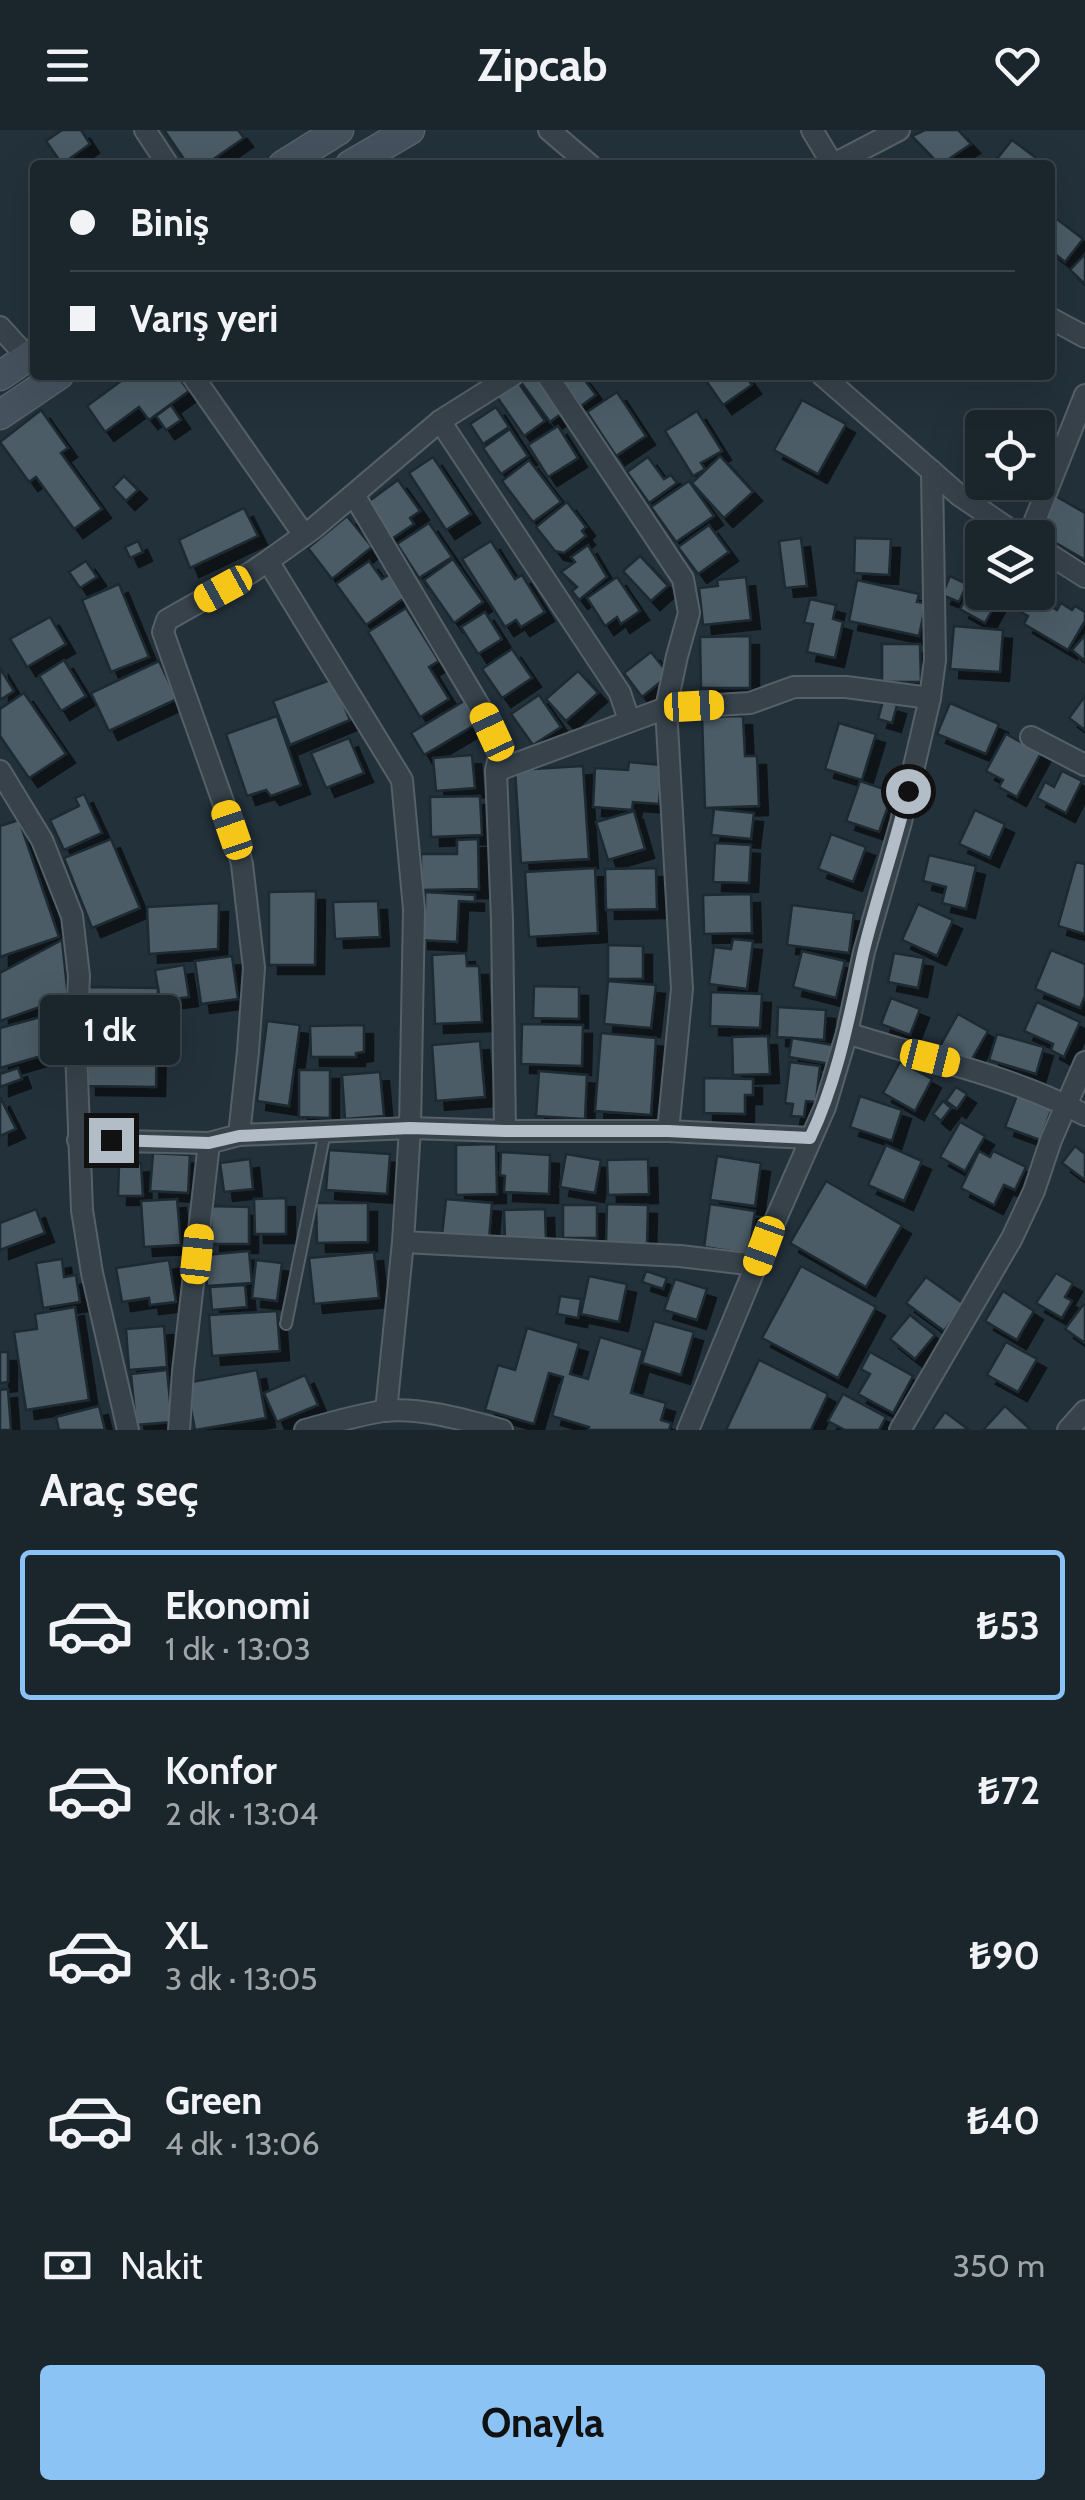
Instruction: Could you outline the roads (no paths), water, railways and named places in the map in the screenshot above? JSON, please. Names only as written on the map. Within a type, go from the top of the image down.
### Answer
[{"type":"main road","points":[[291,160],[338,130]]},
{"type":"main road","points":[[359,160],[410,130]]},
{"type":"main road","points":[[0,376],[30,356]]},
{"type":"main road","points":[[0,415],[52,380]]},
{"type":"street","points":[[145,130],[165,160]]},
{"type":"street","points":[[550,130],[584,160]]},
{"type":"street","points":[[812,130],[829,160]]},
{"type":"street","points":[[841,160],[898,130]]},
{"type":"street","points":[[1055,321],[1085,337]]},
{"type":"street","points":[[0,327],[30,354]]},
{"type":"street","points":[[195,380],[304,536]]},
{"type":"street","points":[[239,1136],[254,968],[242,864],[163,632],[167,620],[304,536],[440,421],[505,380]]},
{"type":"street","points":[[550,380],[684,579],[690,612],[666,708],[682,989],[668,1131]]},
{"type":"street","points":[[828,380],[960,494],[998,520]]},
{"type":"street","points":[[1033,520],[1085,396]]},
{"type":"street","points":[[440,421],[620,693],[629,720]]},
{"type":"street","points":[[688,1430],[825,1107],[901,822],[930,698],[934,660],[932,471]]},
{"type":"street","points":[[354,494],[480,707],[500,751],[496,771],[505,1131]]},
{"type":"street","points":[[1055,558],[1085,577]]},
{"type":"street","points":[[268,561],[402,780],[414,910],[410,1128],[386,1411]]},
{"type":"street","points":[[496,771],[666,708],[750,703],[794,686],[846,687],[930,698]]},
{"type":"street","points":[[1031,738],[1085,766]]},
{"type":"street","points":[[0,771],[42,840],[72,916],[79,976],[76,1048],[82,1210],[92,1273],[128,1430]]},
{"type":"street","points":[[847,1033],[1007,1081],[1076,1110]]},
{"type":"street","points":[[900,1430],[1012,1238],[1034,1192],[1051,1140],[1076,1110],[1085,1062]]},
{"type":"street","points":[[78,1140],[209,1143],[239,1136],[410,1128],[668,1131],[810,1138]]},
{"type":"street","points":[[179,1430],[209,1143]]},
{"type":"street","points":[[403,1242],[680,1256],[756,1265]]},
{"type":"street","points":[[305,1430],[341,1425],[386,1411],[455,1418],[502,1430]]},
{"type":"lane","points":[[286,1324],[326,1132]]}]
